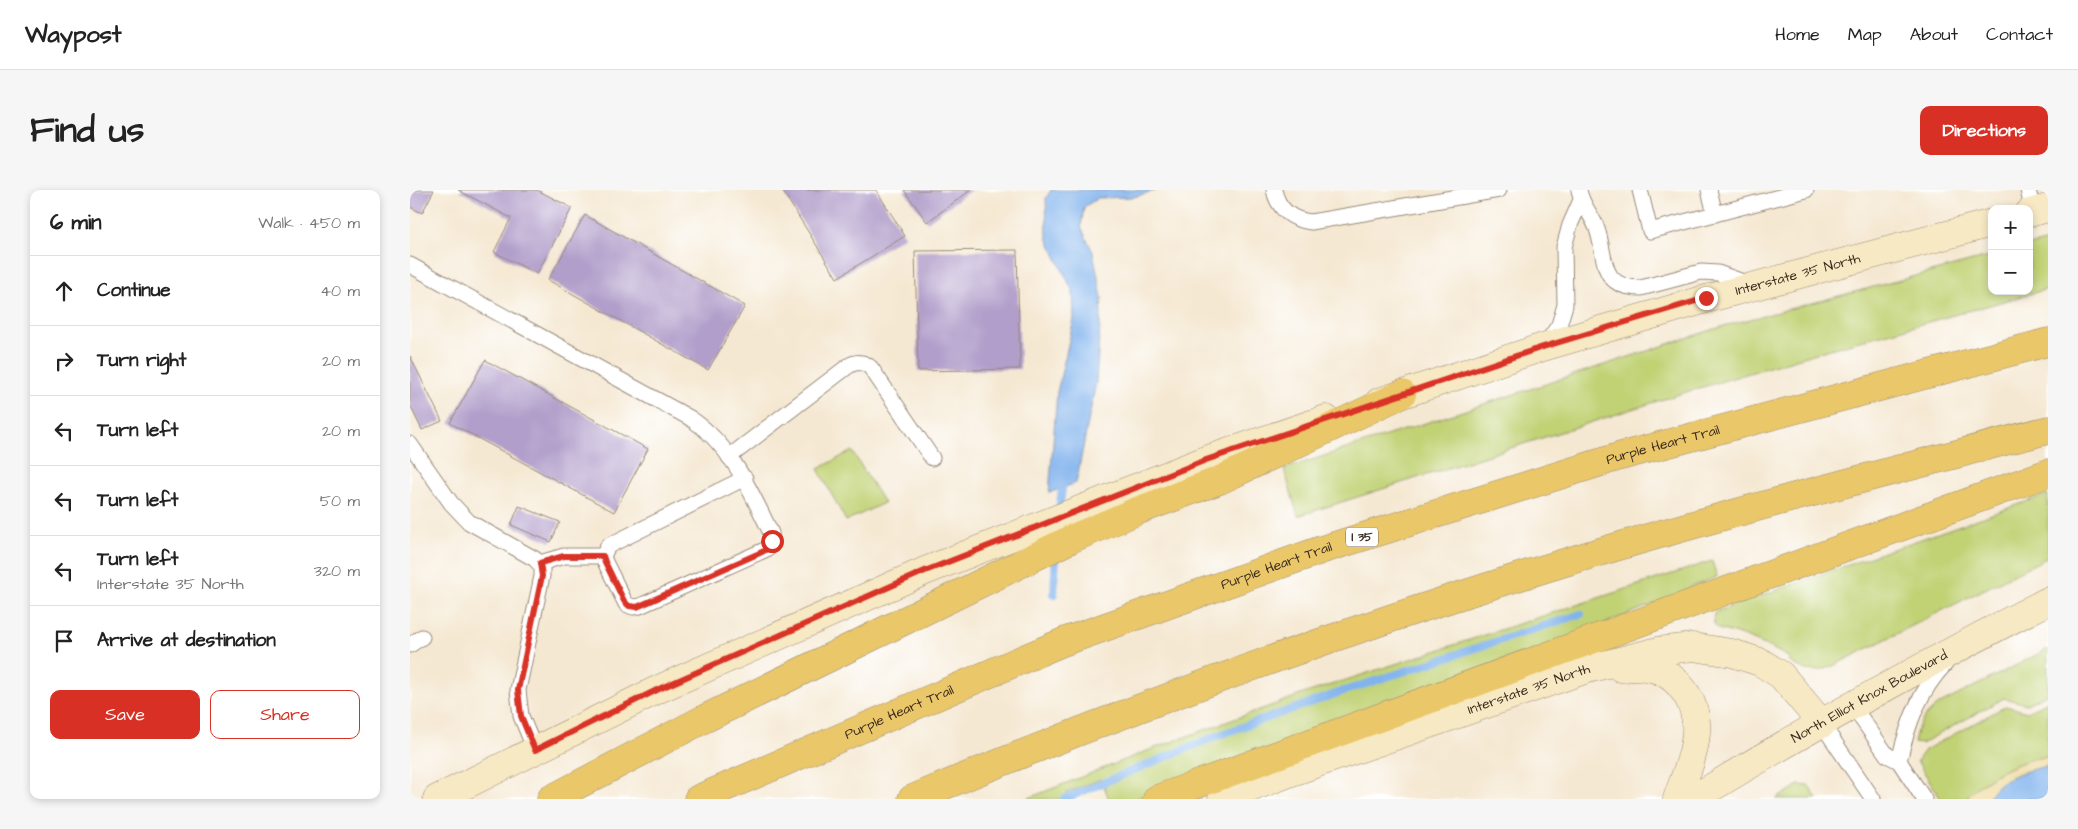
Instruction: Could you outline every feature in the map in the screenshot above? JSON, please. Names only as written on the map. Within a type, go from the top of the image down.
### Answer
[{"type":"highway","name":"Purple Heart Trail","points":[[698,799],[1063,642],[1321,550],[1621,456],[2048,342]]},
{"type":"highway","points":[[551,799],[704,720],[993,577],[1071,539],[1138,511],[1213,470],[1402,394]]},
{"type":"highway","points":[[912,799],[1147,704],[1304,647],[1498,583],[1723,517],[2048,430]]},
{"type":"highway","points":[[1157,799],[2048,473]]},
{"type":"main road","name":"Interstate 35 North","points":[[1402,394],[1543,347],[1751,287],[1988,224]]},
{"type":"main road","points":[[437,799],[659,689],[925,571],[999,540],[1213,470]]},
{"type":"main road","name":"North Elliot Knox Boulevard","points":[[1694,799],[1775,749],[1963,645],[2048,601]]},
{"type":"main road","name":"Interstate 35 North","points":[[1222,799],[1292,772],[1584,670],[1658,651],[1693,647],[1732,653],[1760,662],[1781,675],[1822,724]]},
{"type":"main road","points":[[1584,670],[1648,667],[1667,675],[1681,686],[1695,716],[1696,733],[1693,749],[1677,799]]},
{"type":"lane","points":[[1274,190],[1275,198],[1285,212],[1302,221],[1311,222],[1499,190]]},
{"type":"lane","points":[[1640,190],[1650,231],[1806,190]]},
{"type":"lane","points":[[1709,190],[1715,214]]},
{"type":"lane","points":[[1580,195],[1598,230],[1607,271],[1618,282],[1633,288],[1641,288],[1701,272],[1710,272],[1746,283],[1751,287]]},
{"type":"lane","points":[[1543,347],[1559,325],[1565,305],[1564,247],[1580,195]]},
{"type":"lane","points":[[410,265],[690,418],[704,428],[745,478],[771,534],[771,545],[766,550],[640,606],[633,607],[624,601],[605,562],[603,556],[606,548],[610,544],[745,478]]},
{"type":"lane","points":[[729,457],[847,366],[859,362],[872,368],[932,458]]},
{"type":"lane","points":[[410,444],[452,503],[469,522],[540,563],[564,556],[603,556]]},
{"type":"lane","points":[[535,750],[521,716],[518,690],[540,591],[542,572],[540,563]]},
{"type":"lane","points":[[1899,761],[1906,732],[1922,693],[1931,678],[1963,645]]},
{"type":"lane","points":[[1852,706],[1887,755],[1899,761],[1924,799]]},
{"type":"lane","points":[[1822,724],[1873,799]]},
{"type":"green space","points":[[2048,241],[2048,289],[2033,293],[2033,250],[2033,245]]},
{"type":"green space","points":[[1988,257],[1988,295],[2026,295],[1823,351],[1686,392],[1298,516],[1284,469],[1724,326]]},
{"type":"green space","points":[[852,451],[884,503],[846,521],[818,469]]},
{"type":"green space","points":[[2048,494],[2048,557],[1831,667],[1813,671],[1804,669],[1788,661],[1790,658],[1773,649],[1746,637],[1718,629],[1714,623],[1715,612]]},
{"type":"green space","points":[[1712,561],[1717,577],[1688,588],[1682,593],[1494,667],[1135,799],[1109,799],[1101,779],[1066,793],[1068,799],[1026,799],[1152,749],[1306,693]]},
{"type":"green space","points":[[2048,649],[2048,693],[2027,704],[2004,698],[1921,744],[1914,743],[1922,721],[1938,705]]},
{"type":"green space","points":[[2048,701],[2048,757],[2028,761],[2005,770],[1975,788],[1968,795],[1968,799],[1941,799],[1917,761],[1925,750],[2006,706],[2027,712]]},
{"type":"green space","points":[[1799,785],[1809,786],[1817,799],[1776,799]]},
{"type":"sand","points":[[2048,757],[2048,766],[2022,773],[2006,780],[1993,791],[1988,799],[1968,799],[1968,795],[1975,788],[2005,770],[2028,761]]},
{"type":"water","points":[[1051,190],[1157,190],[1134,197],[1098,198],[1084,207],[1081,227],[1093,252],[1102,298],[1096,382],[1076,483],[1049,493],[1057,392],[1074,319],[1073,292],[1047,238],[1046,198]]},
{"type":"water","points":[[2048,766],[2048,799],[1988,799],[1998,785],[2006,780],[2022,773]]},
{"type":"building","points":[[410,190],[434,190],[422,213],[410,207]]},
{"type":"building","points":[[458,190],[537,190],[572,208],[537,274],[494,252],[511,218]]},
{"type":"building","points":[[782,190],[876,190],[905,236],[837,278]]},
{"type":"building","points":[[904,190],[971,190],[927,222]]},
{"type":"building","points":[[585,215],[745,306],[708,370],[548,280]]},
{"type":"building","points":[[1017,250],[1020,369],[918,371],[915,251]]},
{"type":"building","points":[[410,356],[442,421],[422,430],[410,405]]},
{"type":"building","points":[[485,360],[648,449],[614,512],[450,423]]},
{"type":"building","points":[[519,506],[560,522],[551,542],[511,525]]},
{"type":"waterway","points":[[1059,511],[1062,488]]},
{"type":"waterway","points":[[1054,595],[1056,552]]},
{"type":"waterway","points":[[1064,799],[1219,735],[1341,692],[1581,614]]},
{"type":"route","points":[[772,541],[769,548],[762,552],[637,607],[626,604],[603,556],[564,556],[540,563],[542,576],[518,690],[521,716],[535,750],[659,689],[925,571],[999,540],[1206,460],[1543,347],[1706,298]]}]
